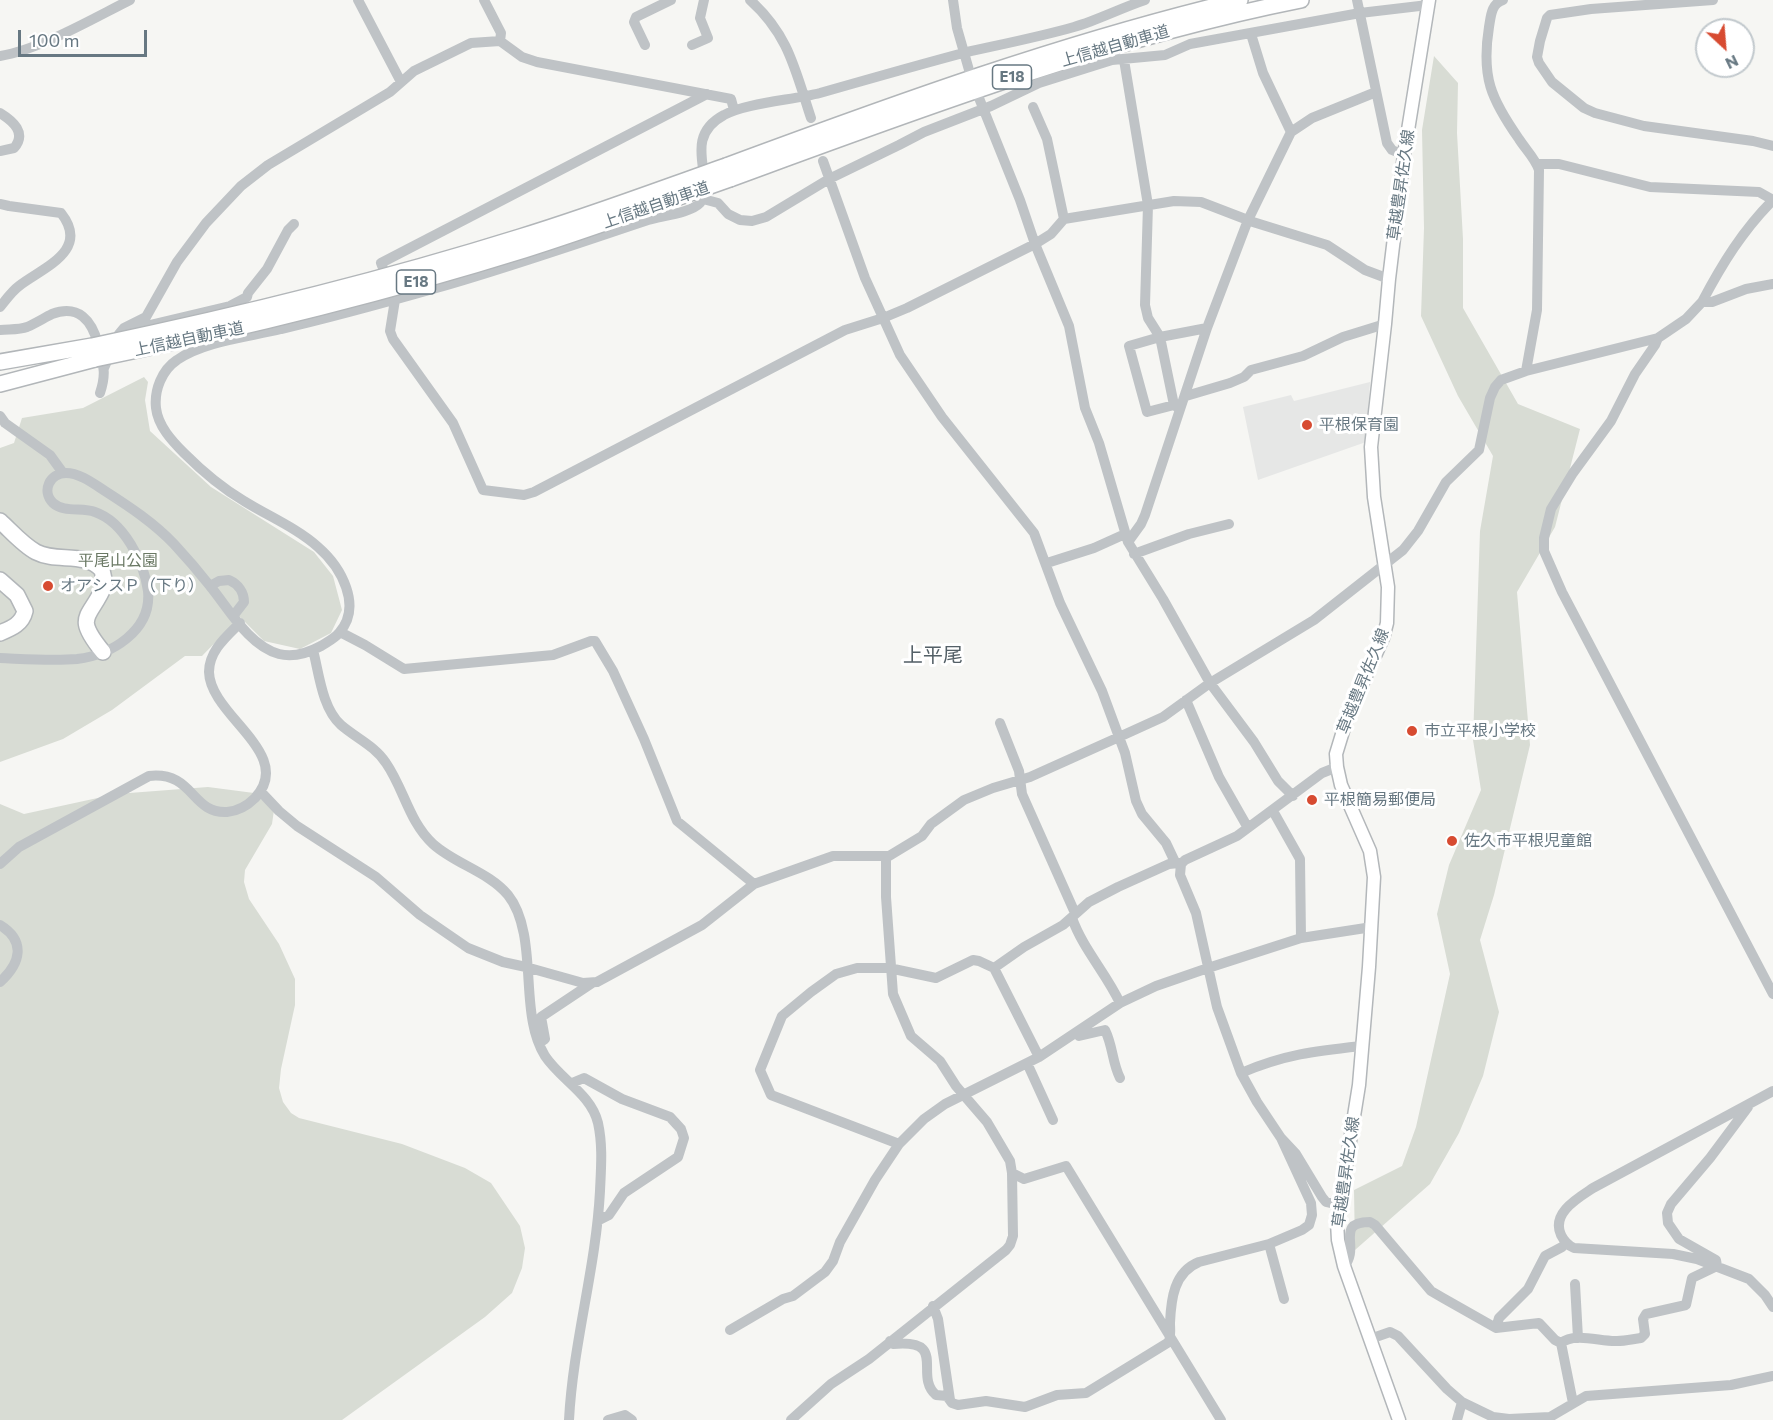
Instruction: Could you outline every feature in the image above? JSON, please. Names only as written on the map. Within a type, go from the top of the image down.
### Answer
[{"type":"highway","name":"上信越自動車道","points":[[0,376],[253,324],[420,281],[577,233],[909,98],[1130,27],[1240,0]]},
{"type":"highway","name":"上信越自動車道","points":[[728,172],[1063,61],[1202,22],[1301,0]]},
{"type":"highway","name":"上信越自動車道","points":[[4,361],[97,357]]},
{"type":"highway","points":[[0,384],[97,357]]},
{"type":"highway","points":[[0,521],[34,551],[48,556],[89,560],[102,570],[105,584],[89,610],[86,620],[90,636],[103,652]]},
{"type":"highway","points":[[0,580],[17,595],[25,611],[22,621],[0,633]]},
{"type":"main road","name":"草越豊昇佐久線","points":[[1399,1420],[1344,1266],[1338,1240],[1339,1205],[1359,1085],[1374,888],[1372,859],[1341,785],[1336,754],[1344,726],[1387,624],[1388,597],[1374,497],[1371,447],[1404,155],[1428,2]]},
{"type":"street","points":[[0,56],[14,53],[63,33],[128,0]]},
{"type":"street","points":[[357,0],[401,82]]},
{"type":"street","points":[[484,0],[501,33],[500,40]]},
{"type":"street","points":[[645,45],[634,22],[636,17],[671,0]]},
{"type":"street","points":[[692,45],[708,38],[700,18],[704,0]]},
{"type":"street","points":[[750,0],[770,20],[783,40],[811,118]]},
{"type":"street","points":[[953,0],[957,28],[969,70]]},
{"type":"street","points":[[0,658],[72,659],[103,652],[125,640],[138,628],[148,604],[147,586],[132,548],[116,525],[96,512],[63,508],[51,500],[47,490],[50,481],[55,475],[63,473],[74,474],[90,482],[149,521],[168,537],[260,644],[276,653],[295,655],[313,650],[340,632],[347,617],[349,602],[346,586],[332,562],[309,539],[231,493],[191,460],[162,426],[157,412],[156,399],[161,378],[168,367],[191,352],[215,344],[395,300],[574,246],[651,219],[687,210],[696,206],[703,199],[701,155],[703,140],[712,123],[723,115],[804,97],[964,53],[1075,27],[1120,5],[1145,0]]},
{"type":"street","points":[[1503,0],[1498,2],[1492,11],[1487,43],[1488,79],[1503,115],[1539,170],[1537,310],[1526,371]]},
{"type":"street","points":[[1713,0],[1591,9],[1550,15],[1546,18],[1540,41],[1537,57],[1539,63],[1552,82],[1584,108],[1595,113],[1644,126],[1753,141],[1773,147]]},
{"type":"street","points":[[703,199],[718,203],[728,214],[752,221],[786,207],[829,179],[924,132],[1038,83],[1112,60],[1165,55],[1190,44],[1251,34],[1359,7],[1428,2]]},
{"type":"street","points":[[1359,7],[1389,147],[1404,155]]},
{"type":"street","points":[[1251,34],[1263,73],[1291,132]]},
{"type":"street","points":[[97,357],[121,331],[146,317],[188,246],[241,186],[268,165],[390,92],[414,71],[460,47],[479,41],[500,40],[522,57],[537,62],[731,99],[734,111]]},
{"type":"street","points":[[1124,60],[1148,205],[1145,305],[1148,318],[1160,338],[1177,407]]},
{"type":"street","points":[[1047,563],[1126,538],[1141,524],[1177,407],[1186,396],[1207,328],[1248,220],[1291,132],[1312,118],[1376,92]]},
{"type":"street","points":[[707,94],[381,263],[395,300],[390,331],[393,339],[453,423],[483,490],[524,495],[534,492],[845,330],[883,318],[1035,244],[1051,234],[1064,219],[1192,200],[1327,245],[1365,270],[1389,279]]},
{"type":"street","points":[[979,98],[1069,326],[1085,408],[1099,443],[1126,538],[1210,683],[1254,742],[1278,781],[1293,796]]},
{"type":"street","points":[[1033,107],[1047,139],[1064,219]]},
{"type":"street","points":[[0,113],[15,123],[20,137],[14,148],[0,151]]},
{"type":"street","points":[[823,161],[865,278],[900,355],[942,417],[1026,520],[1034,533],[1064,613],[1102,691],[1125,753],[1136,801],[1142,814],[1166,843],[1178,863],[1180,875],[1196,913],[1219,1015],[1241,1073],[1281,1138],[1311,1203],[1312,1215],[1309,1225],[1302,1230],[1269,1244],[1199,1262],[1184,1271],[1173,1293],[1170,1336],[1166,1345],[1086,1393],[1057,1395],[1025,1407],[986,1401],[958,1405],[952,1403],[947,1396],[936,1395],[930,1388],[927,1358],[923,1349],[914,1344],[893,1344],[890,1341]]},
{"type":"street","points":[[538,1043],[545,1039],[541,1017],[592,983],[702,925],[754,884],[833,856],[886,857],[922,836],[932,824],[964,800],[1020,780],[1163,717],[1210,683],[1314,620],[1384,566],[1412,540],[1450,477],[1476,456],[1490,398],[1497,383],[1526,371],[1658,338],[1686,319],[1702,302],[1723,263],[1746,229],[1773,200],[1759,192],[1650,187],[1559,164],[1537,164]]},
{"type":"street","points":[[0,204],[61,213],[66,219],[70,232],[68,246],[58,260],[17,287],[0,307]]},
{"type":"street","points":[[121,331],[230,306],[247,297],[294,224]]},
{"type":"street","points":[[1702,302],[1712,302],[1746,289],[1773,284]]},
{"type":"street","points":[[0,330],[28,327],[54,313],[69,311],[84,317],[92,324],[97,357],[105,377],[100,393]]},
{"type":"street","points":[[1186,396],[1230,383],[1244,377],[1251,370],[1303,356],[1343,337],[1385,324]]},
{"type":"street","points":[[1177,407],[1148,412],[1129,346],[1207,328]]},
{"type":"street","points":[[1658,338],[1635,374],[1611,421],[1593,443],[1554,501],[1546,526],[1544,550],[1562,591],[1773,994]]},
{"type":"street","points":[[0,416],[5,423],[50,455],[63,473]]},
{"type":"street","points":[[1134,554],[1189,534],[1229,524]]},
{"type":"street","points":[[0,864],[19,847],[149,776],[162,774],[175,778],[186,785],[203,805],[214,811],[229,812],[247,807],[261,792],[267,766],[258,750],[215,693],[210,680],[210,664],[215,651],[237,619],[244,602],[243,594],[229,580],[210,585]]},
{"type":"street","points":[[340,632],[404,669],[553,656],[591,640],[595,641],[613,671],[638,724],[677,821],[754,884]]},
{"type":"street","points":[[313,650],[331,713],[343,726],[383,758],[421,832],[445,854],[499,886],[512,900],[522,924],[532,1022],[538,1043],[549,1061],[592,1107],[599,1128],[601,1150],[599,1220],[574,1374],[569,1420]]},
{"type":"street","points":[[1186,700],[1219,777],[1248,828]]},
{"type":"street","points":[[1000,723],[1019,771],[1022,794],[1086,948],[1103,971],[1120,1004]]},
{"type":"street","points":[[994,968],[1089,902],[1236,836],[1322,773],[1337,767]]},
{"type":"street","points":[[261,792],[297,826],[376,877],[420,915],[449,936],[488,957],[572,980],[592,983]]},
{"type":"street","points":[[1273,811],[1300,859],[1301,938]]},
{"type":"street","points":[[791,1420],[831,1384],[869,1359],[1010,1245],[1013,1236],[1010,1161],[987,1122],[963,1095],[940,1061],[911,1036],[893,994],[886,897],[886,857]]},
{"type":"street","points":[[0,925],[11,932],[18,945],[15,962],[8,975],[0,982]]},
{"type":"street","points":[[730,1330],[783,1299],[793,1296],[825,1272],[875,1180],[900,1144],[924,1119],[963,1095],[1039,1057],[1120,1004],[1156,986],[1301,938],[1372,927]]},
{"type":"street","points":[[900,1144],[771,1095],[760,1070],[782,1016],[836,974],[857,968],[893,969],[936,978],[973,960],[979,960],[994,968],[1039,1057]]},
{"type":"street","points":[[1073,1036],[1105,1030],[1111,1042],[1114,1066],[1119,1078]]},
{"type":"street","points":[[1241,1073],[1299,1053],[1362,1046]]},
{"type":"street","points":[[1027,1063],[1053,1120]]},
{"type":"street","points":[[572,1083],[584,1078],[622,1099],[670,1117],[681,1129],[684,1138],[678,1157],[624,1193],[609,1215],[599,1220]]},
{"type":"street","points":[[1773,1091],[1593,1188],[1565,1209],[1559,1224],[1561,1235],[1566,1243],[1579,1249],[1673,1254],[1717,1266],[1749,1279],[1773,1307]]},
{"type":"street","points":[[1717,1266],[1716,1260],[1686,1244],[1675,1235],[1668,1223],[1667,1213],[1671,1204],[1710,1158],[1749,1104]]},
{"type":"street","points":[[1281,1138],[1291,1148],[1324,1200],[1339,1205]]},
{"type":"street","points":[[1012,1173],[1024,1179],[1066,1166],[1221,1420]]},
{"type":"street","points":[[1344,1266],[1350,1255],[1351,1227],[1356,1223],[1370,1222],[1431,1291],[1496,1328],[1539,1323],[1555,1340],[1561,1343]]},
{"type":"street","points":[[1496,1328],[1499,1318],[1528,1289],[1545,1256],[1566,1243]]},
{"type":"street","points":[[1269,1244],[1284,1299]]},
{"type":"street","points":[[1561,1343],[1567,1339],[1578,1338],[1616,1341],[1641,1338],[1645,1334],[1643,1318],[1646,1314],[1686,1305],[1692,1278],[1717,1266]]},
{"type":"street","points":[[1575,1284],[1578,1338]]},
{"type":"street","points":[[933,1306],[938,1319],[950,1400]]},
{"type":"street","points":[[1370,1339],[1390,1332],[1398,1336],[1462,1402],[1493,1417],[1509,1419],[1550,1417],[1586,1396],[1731,1385],[1773,1376]]},
{"type":"street","points":[[1561,1343],[1573,1403]]},
{"type":"street","points":[[1456,1420],[1462,1402]]},
{"type":"street","points":[[608,1420],[625,1415],[632,1420]]},
{"type":"shaded area","name":"平根保育園","points":[[1370,382],[1366,442],[1258,480],[1243,407],[1291,395],[1294,401]]},
{"type":"green space","points":[[1434,56],[1458,83],[1457,133],[1463,239],[1463,308],[1518,404],[1580,429],[1555,527],[1517,592],[1530,745],[1494,895],[1480,940],[1499,1012],[1483,1076],[1459,1133],[1430,1184],[1355,1250],[1354,1190],[1402,1166],[1416,1127],[1450,974],[1437,914],[1449,865],[1481,790],[1473,740],[1480,531],[1493,456],[1458,396],[1421,316],[1424,228],[1422,130]]},
{"type":"green space","name":"平尾山公園","points":[[144,377],[148,382],[145,400],[150,431],[211,487],[314,552],[333,576],[342,610],[331,633],[300,649],[264,641],[240,617],[202,656],[185,656],[112,710],[63,739],[0,762],[0,448],[14,443],[22,418],[83,408]]},
{"type":"green space","points":[[208,787],[254,793],[274,810],[272,824],[245,870],[244,882],[249,899],[279,944],[295,979],[295,1005],[279,1088],[283,1102],[291,1113],[299,1118],[402,1144],[465,1168],[491,1183],[520,1226],[525,1248],[522,1268],[512,1293],[485,1317],[342,1420],[0,1420],[0,804],[24,814],[116,794]]},
{"type":"place","name":"平根保育園","points":[[1307,425]]},
{"type":"place","name":"オアシスＰ（下り）","points":[[48,586]]},
{"type":"place","name":"市立平根小学校","points":[[1412,731]]},
{"type":"place","name":"平根簡易郵便局","points":[[1312,800]]},
{"type":"place","name":"佐久市平根児童館","points":[[1452,841]]},
{"type":"district","name":"上平尾","points":[[933,655]]}]
